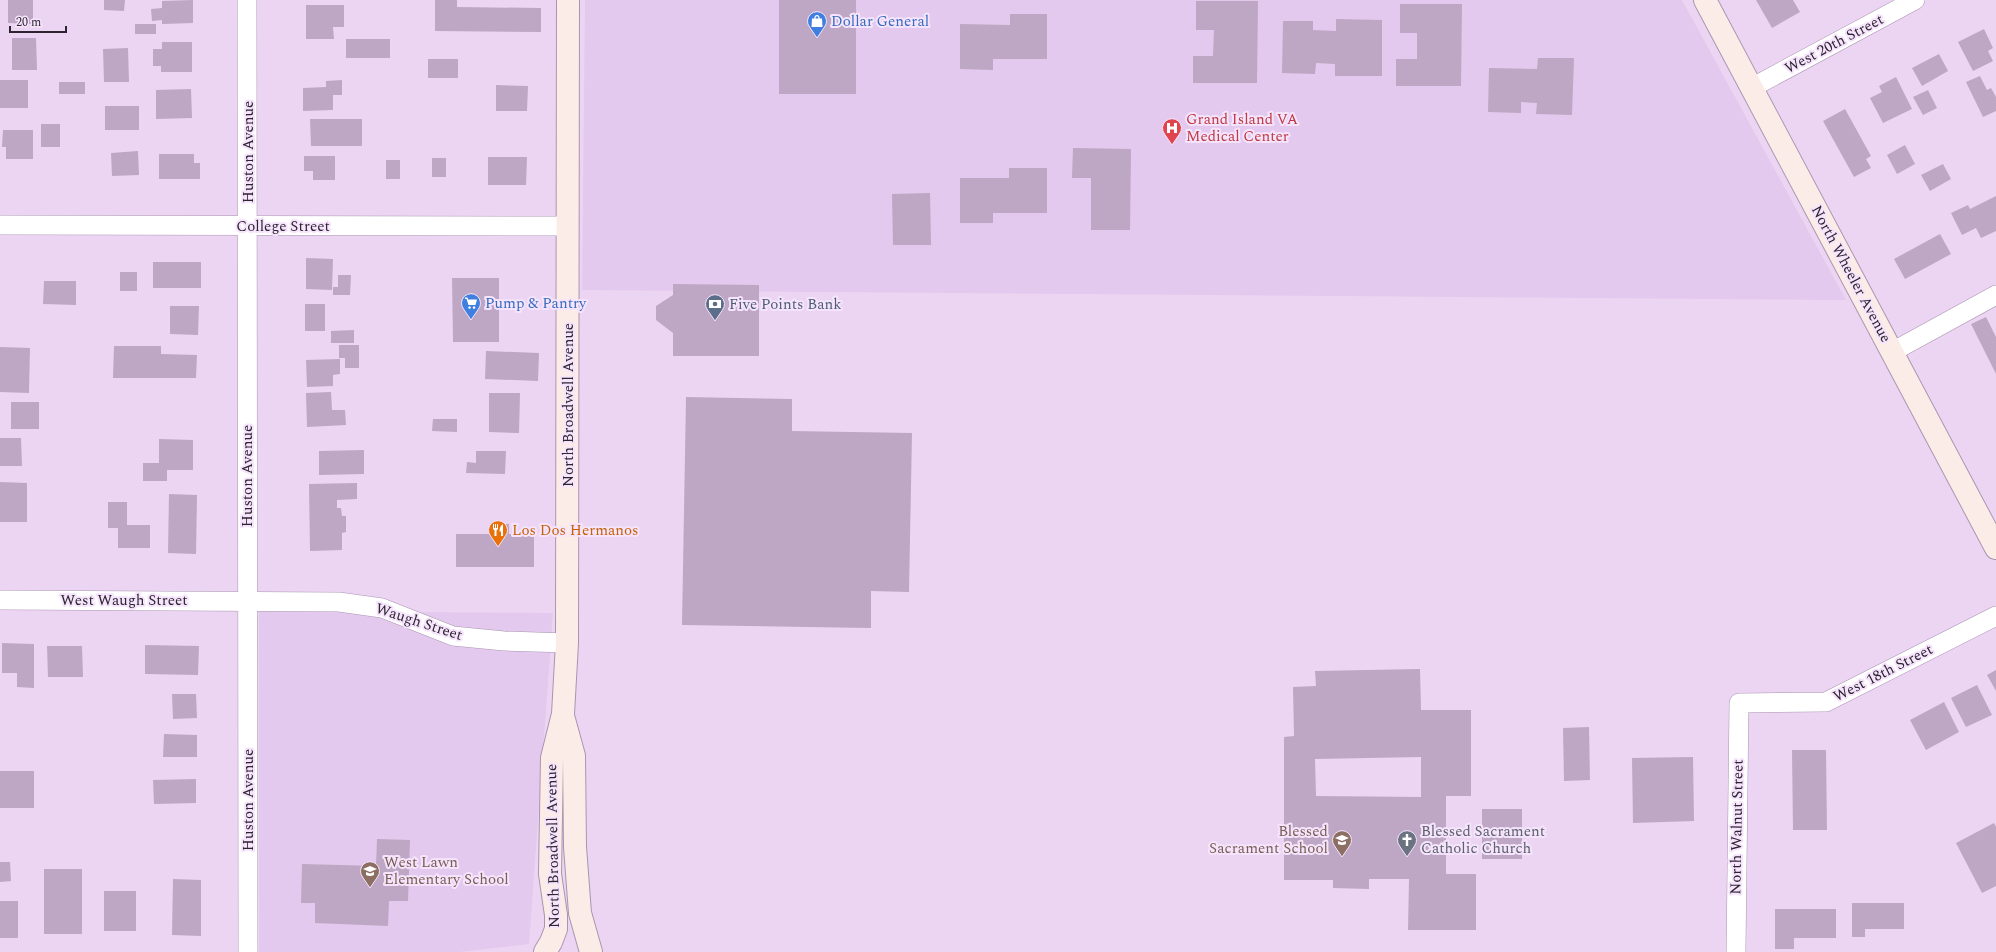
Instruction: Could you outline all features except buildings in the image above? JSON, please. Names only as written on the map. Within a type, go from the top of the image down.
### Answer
[{"type":"main road","name":"North Broadwell Avenue","points":[[545,952],[556,929],[556,915],[550,874],[551,765],[563,714],[567,643],[568,0]]},
{"type":"main road","name":"North Wheeler Avenue","points":[[1706,0],[1996,548]]},
{"type":"main road","name":"North Broadwell Avenue","points":[[563,714],[574,756],[575,847],[580,913],[591,952]]},
{"type":"street","name":"Huston Avenue","points":[[247,0],[248,952]]},
{"type":"street","name":"West 20th Street","points":[[1753,88],[1915,0]]},
{"type":"street","name":"College Street","points":[[0,225],[567,226]]},
{"type":"street","points":[[1892,352],[1996,296]]},
{"type":"street","name":"West Waugh Street","points":[[0,600],[247,600]]},
{"type":"street","name":"Waugh Street","points":[[247,600],[360,603],[382,608],[453,636],[504,641],[567,643]]},
{"type":"street","name":"West 18th Street","points":[[1739,703],[1826,702],[1996,616]]},
{"type":"street","name":"North Walnut Street","points":[[1736,952],[1739,703]]},
{"type":"shaded area","name":"Grand Island VA Medical Center","points":[[585,0],[1682,0],[1846,300],[582,290]]},
{"type":"shaded area","points":[[259,611],[553,613],[529,944],[459,952],[259,952]]},
{"type":"place","name":"Dollar General","points":[[817,38]]},
{"type":"place","name":"Grand Island VA Medical Center","points":[[1172,145]]},
{"type":"place","name":"Pump & Pantry","points":[[471,320]]},
{"type":"place","name":"Five Points Bank","points":[[715,321]]},
{"type":"place","name":"Los Dos Hermanos","points":[[498,547]]},
{"type":"place","name":"Blessed Sacrament School","points":[[1342,857]]},
{"type":"place","name":"Blessed Sacrament Catholic Church","points":[[1407,857]]},
{"type":"place","name":"West Lawn Elementary School","points":[[370,888]]}]
